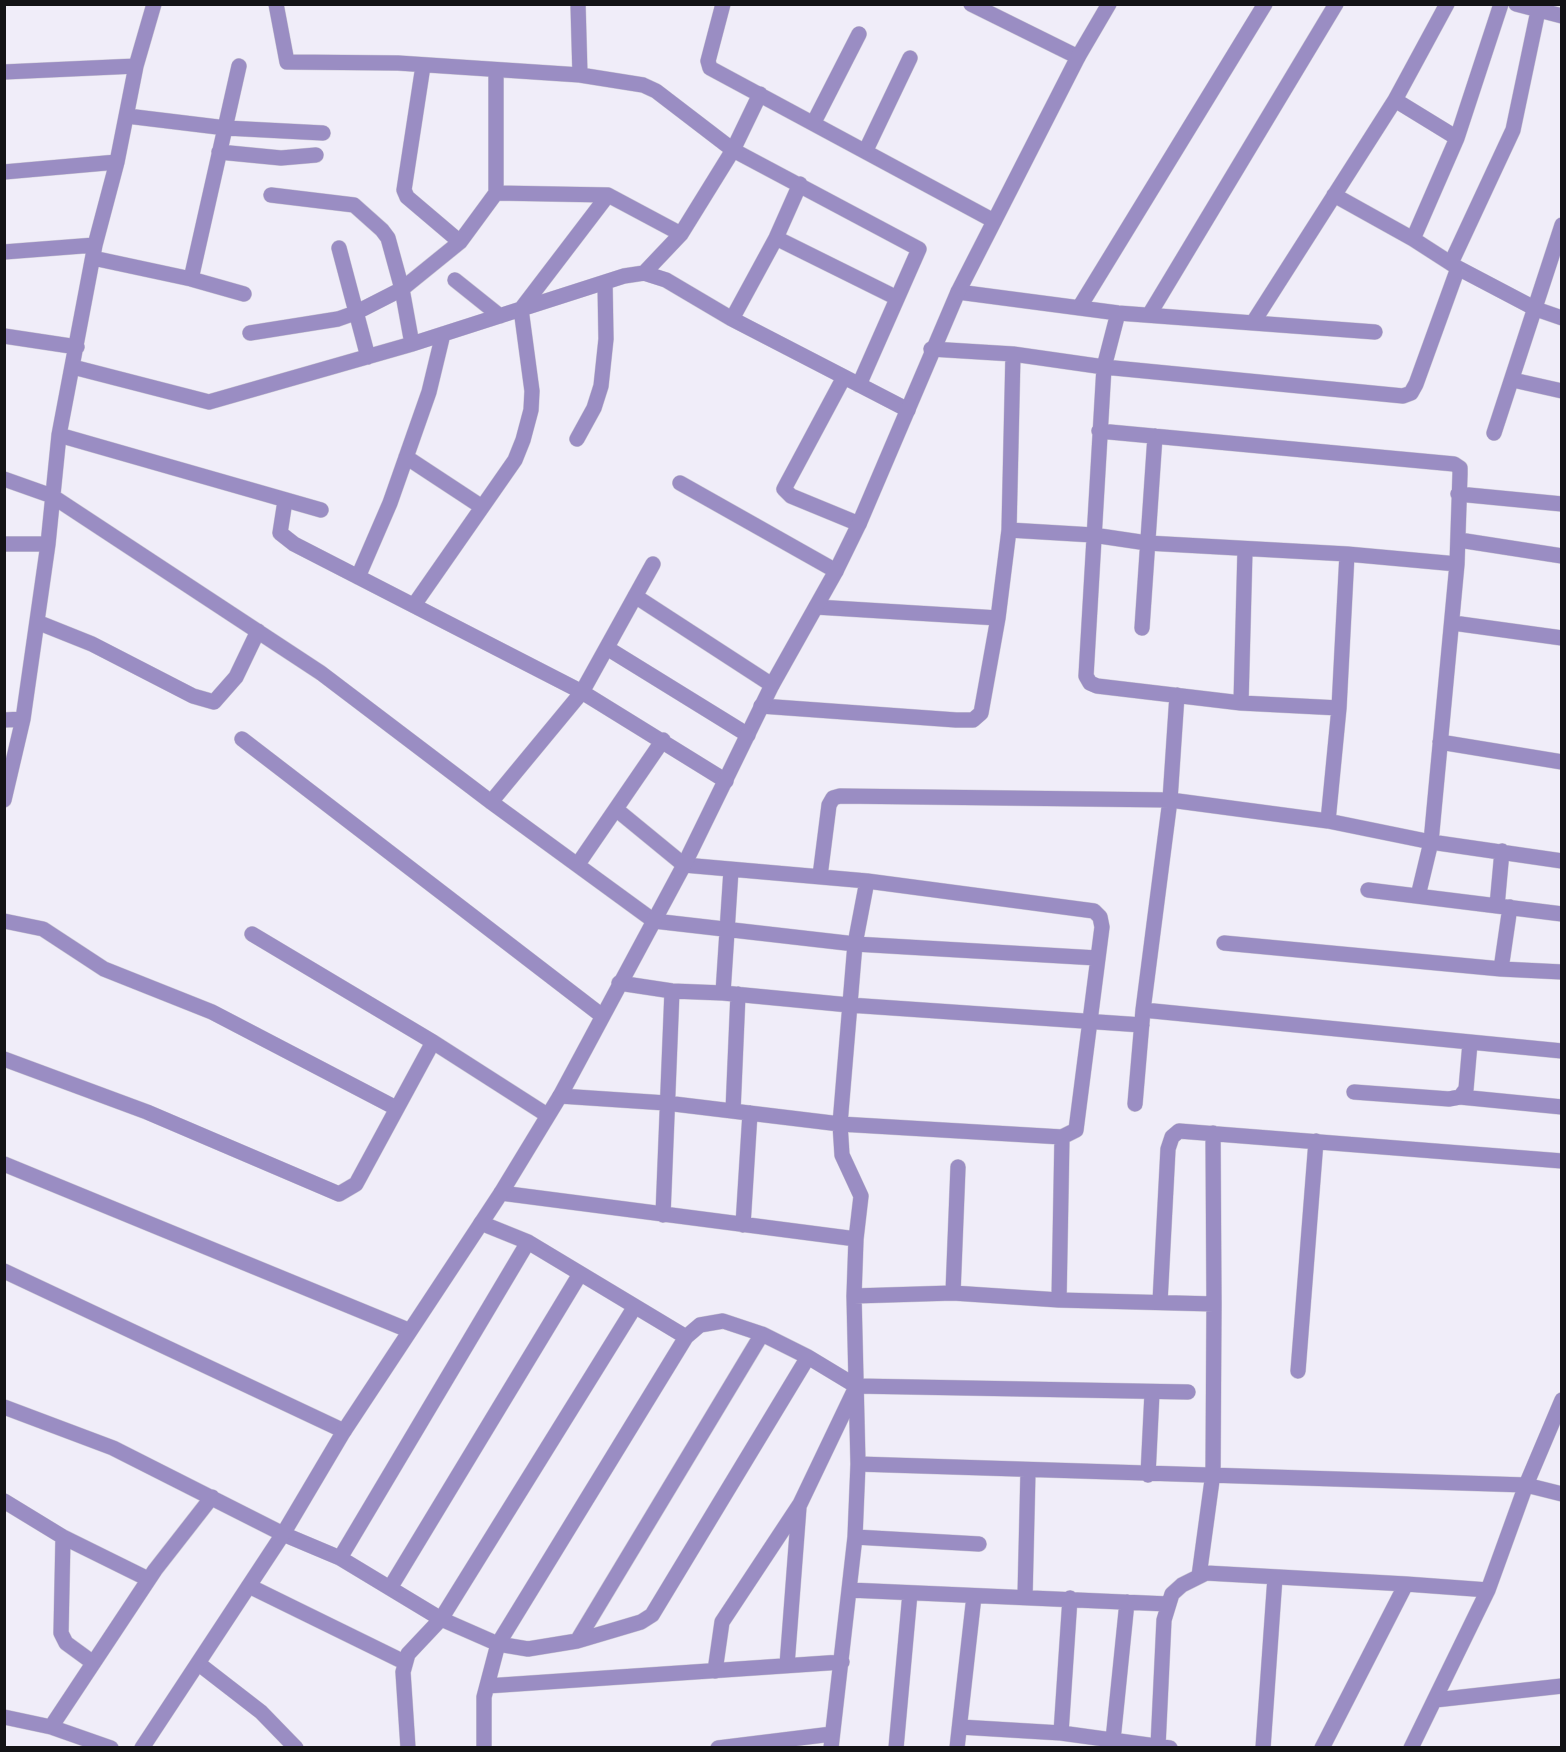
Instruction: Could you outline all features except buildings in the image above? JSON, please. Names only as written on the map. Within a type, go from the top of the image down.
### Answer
[{"type":"street","points":[[4,800],[23,719],[48,544],[59,435],[94,252],[117,162],[136,66],[154,4]]},
{"type":"street","points":[[276,4],[287,62],[423,66],[580,75],[625,80],[656,90],[733,150],[919,249],[859,385]]},
{"type":"street","points":[[578,4],[580,75]]},
{"type":"street","points":[[723,4],[708,61],[710,68],[866,150],[994,222]]},
{"type":"street","points":[[971,4],[1078,57]]},
{"type":"street","points":[[142,1748],[283,1534],[344,1431],[408,1330],[501,1193],[560,1096],[601,1015],[684,866],[772,685],[836,571],[908,410],[931,349],[958,292],[1078,57],[1109,4]]},
{"type":"street","points":[[1079,308],[1265,4]]},
{"type":"street","points":[[1149,315],[1336,4]]},
{"type":"street","points":[[1254,321],[1395,100],[1447,4]]},
{"type":"street","points":[[1413,239],[1457,138],[1501,4]]},
{"type":"street","points":[[1516,4],[1562,16]]},
{"type":"street","points":[[931,349],[1013,354],[1104,367],[1403,396],[1411,393],[1416,384],[1454,266],[1513,130],[1538,11]]},
{"type":"street","points":[[814,122],[859,34]]},
{"type":"street","points":[[866,150],[910,58]]},
{"type":"street","points":[[4,72],[136,66]]},
{"type":"street","points":[[191,279],[239,66]]},
{"type":"street","points":[[423,66],[404,190],[407,197],[460,242]]},
{"type":"street","points":[[250,333],[338,319],[355,313],[402,289],[460,242],[496,193],[496,70]]},
{"type":"street","points":[[644,273],[681,234],[733,150],[760,94]]},
{"type":"street","points":[[1395,100],[1457,138]]},
{"type":"street","points":[[127,116],[226,128],[323,133]]},
{"type":"street","points":[[219,152],[281,158],[316,155]]},
{"type":"street","points":[[4,172],[117,162]]},
{"type":"street","points":[[732,319],[776,238],[800,184]]},
{"type":"street","points":[[496,193],[608,195],[681,234]]},
{"type":"street","points":[[271,195],[354,205],[388,238],[402,289],[412,344]]},
{"type":"street","points":[[414,605],[515,460],[531,410],[532,391],[521,309],[608,195]]},
{"type":"street","points":[[1334,195],[1413,239],[1454,266],[1536,309],[1562,318]]},
{"type":"street","points":[[1494,433],[1562,225]]},
{"type":"street","points":[[776,238],[897,298]]},
{"type":"street","points":[[339,248],[368,357]]},
{"type":"street","points":[[4,252],[94,252],[244,294]]},
{"type":"street","points":[[73,367],[208,402],[412,344],[605,282],[644,273],[666,280],[732,319],[908,410]]},
{"type":"street","points":[[455,280],[500,316]]},
{"type":"street","points":[[577,439],[594,408],[601,386],[606,339],[605,282]]},
{"type":"street","points":[[958,292],[1118,313],[1254,321],[1375,332]]},
{"type":"street","points":[[1118,313],[1104,367],[1086,676],[1090,683],[1098,686],[1177,696],[1241,703],[1339,708]]},
{"type":"street","points":[[358,577],[390,503],[429,392],[443,334]]},
{"type":"street","points":[[4,336],[77,347]]},
{"type":"street","points":[[761,706],[973,720],[981,713],[998,618],[1009,530],[1013,354]]},
{"type":"street","points":[[844,377],[784,489],[791,496],[858,524]]},
{"type":"street","points":[[1513,380],[1562,391]]},
{"type":"street","points":[[1099,431],[1454,464],[1460,468],[1458,494],[1460,540],[1453,623],[1431,842],[1418,896]]},
{"type":"street","points":[[59,435],[321,510]]},
{"type":"street","points":[[1142,628],[1155,436]]},
{"type":"street","points":[[406,457],[482,507]]},
{"type":"street","points":[[4,479],[52,496],[321,673],[490,802],[579,864],[654,921],[726,927],[855,944],[1097,958]]},
{"type":"street","points":[[680,483],[836,571]]},
{"type":"street","points":[[1458,494],[1562,504]]},
{"type":"street","points":[[285,501],[280,532],[294,544],[582,692],[726,781]]},
{"type":"street","points":[[1009,530],[1093,535],[1147,543],[1347,554],[1457,564]]},
{"type":"street","points":[[1460,540],[1562,556]]},
{"type":"street","points":[[4,544],[48,544]]},
{"type":"street","points":[[1241,703],[1245,550]]},
{"type":"street","points":[[1328,821],[1339,708],[1347,554]]},
{"type":"street","points":[[490,802],[582,692],[653,564]]},
{"type":"street","points":[[635,596],[772,685]]},
{"type":"street","points":[[816,607],[998,618]]},
{"type":"street","points":[[37,622],[92,644],[193,696],[214,702],[236,677],[258,631]]},
{"type":"street","points":[[1453,623],[1562,638]]},
{"type":"street","points":[[607,648],[748,735]]},
{"type":"street","points":[[1135,1104],[1142,1018],[1170,800],[1177,696]]},
{"type":"street","points":[[4,720],[23,719]]},
{"type":"street","points":[[242,739],[601,1015]]},
{"type":"street","points":[[579,864],[663,740]]},
{"type":"street","points":[[1440,742],[1562,762]]},
{"type":"street","points":[[820,876],[829,805],[833,798],[840,796],[1170,800],[1328,821],[1431,842],[1562,861]]},
{"type":"street","points":[[560,1096],[666,1103],[840,1124],[1062,1137],[1076,1130],[1102,927],[1100,917],[1094,911],[867,881],[684,866],[617,810]]},
{"type":"street","points":[[1501,969],[1504,906],[1502,851]]},
{"type":"street","points":[[731,870],[726,927],[733,1111]]},
{"type":"street","points":[[718,1748],[831,1741],[855,1537],[858,1464],[854,1296],[856,1239],[861,1196],[842,1155],[840,1124],[855,944],[867,881]]},
{"type":"street","points":[[1368,890],[1562,914]]},
{"type":"street","points":[[4,921],[43,929],[104,969],[212,1012],[396,1108]]},
{"type":"street","points":[[252,934],[433,1042],[547,1115]]},
{"type":"street","points":[[1224,943],[1501,969],[1562,972]]},
{"type":"street","points":[[619,983],[672,991],[730,993],[849,1005],[1090,1021],[1142,1018],[1562,1051]]},
{"type":"street","points":[[663,1215],[672,991]]},
{"type":"street","points":[[4,1059],[147,1112],[339,1194],[356,1184],[433,1042]]},
{"type":"street","points":[[1460,1097],[1466,1089],[1470,1043]]},
{"type":"street","points":[[1354,1092],[1449,1100],[1460,1097],[1562,1107]]},
{"type":"street","points":[[743,1225],[750,1113]]},
{"type":"street","points":[[1160,1302],[1168,1149],[1172,1137],[1179,1131],[1562,1161]]},
{"type":"street","points":[[1199,1576],[1213,1473],[1213,1133]]},
{"type":"street","points":[[1059,1300],[1062,1137]]},
{"type":"street","points":[[1298,1371],[1316,1141]]},
{"type":"street","points":[[4,1164],[408,1330]]},
{"type":"street","points":[[953,1293],[958,1167]]},
{"type":"street","points":[[501,1193],[856,1239]]},
{"type":"street","points":[[481,1223],[528,1242],[634,1308],[686,1337]]},
{"type":"street","points":[[340,1558],[528,1242]]},
{"type":"street","points":[[4,1271],[344,1431]]},
{"type":"street","points":[[390,1588],[580,1275]]},
{"type":"street","points":[[854,1296],[953,1293],[1059,1300],[1214,1304]]},
{"type":"street","points":[[408,1748],[404,1662],[408,1654],[441,1619],[634,1308]]},
{"type":"street","points":[[484,1748],[484,1697],[498,1644],[686,1337],[700,1325],[723,1321],[762,1334],[808,1357],[856,1386],[1188,1392]]},
{"type":"street","points":[[577,1641],[762,1334]]},
{"type":"street","points":[[4,1407],[95,1440],[283,1534],[340,1558],[441,1619],[498,1644],[528,1649],[577,1641],[641,1622],[652,1615],[808,1357]]},
{"type":"street","points":[[716,1671],[722,1622],[800,1504],[856,1386]]},
{"type":"street","points":[[1148,1475],[1152,1393]]},
{"type":"street","points":[[1411,1748],[1488,1590],[1526,1485],[1562,1400]]},
{"type":"street","points":[[858,1464],[1148,1475],[1213,1473],[1526,1485],[1562,1494]]},
{"type":"street","points":[[1025,1597],[1028,1471]]},
{"type":"street","points":[[51,1727],[148,1579],[212,1497]]},
{"type":"street","points":[[4,1501],[63,1537],[148,1579]]},
{"type":"street","points":[[787,1665],[800,1504]]},
{"type":"street","points":[[63,1537],[61,1633],[66,1643],[92,1662]]},
{"type":"street","points":[[855,1537],[979,1544]]},
{"type":"street","points":[[960,1727],[1061,1733],[1164,1747],[1164,1620],[1172,1594],[1182,1585],[1206,1573],[1488,1590]]},
{"type":"street","points":[[1263,1748],[1275,1577]]},
{"type":"street","points":[[1322,1748],[1406,1584]]},
{"type":"street","points":[[249,1586],[404,1662]]},
{"type":"street","points":[[849,1590],[1168,1604]]},
{"type":"street","points":[[896,1748],[910,1593]]},
{"type":"street","points":[[957,1748],[974,1596]]},
{"type":"street","points":[[1061,1733],[1070,1598]]},
{"type":"street","points":[[1113,1740],[1127,1602]]},
{"type":"street","points":[[487,1686],[842,1662]]},
{"type":"street","points":[[199,1664],[261,1712],[296,1748]]},
{"type":"street","points":[[1435,1700],[1562,1686]]},
{"type":"street","points":[[4,1718],[51,1727],[111,1748]]}]
